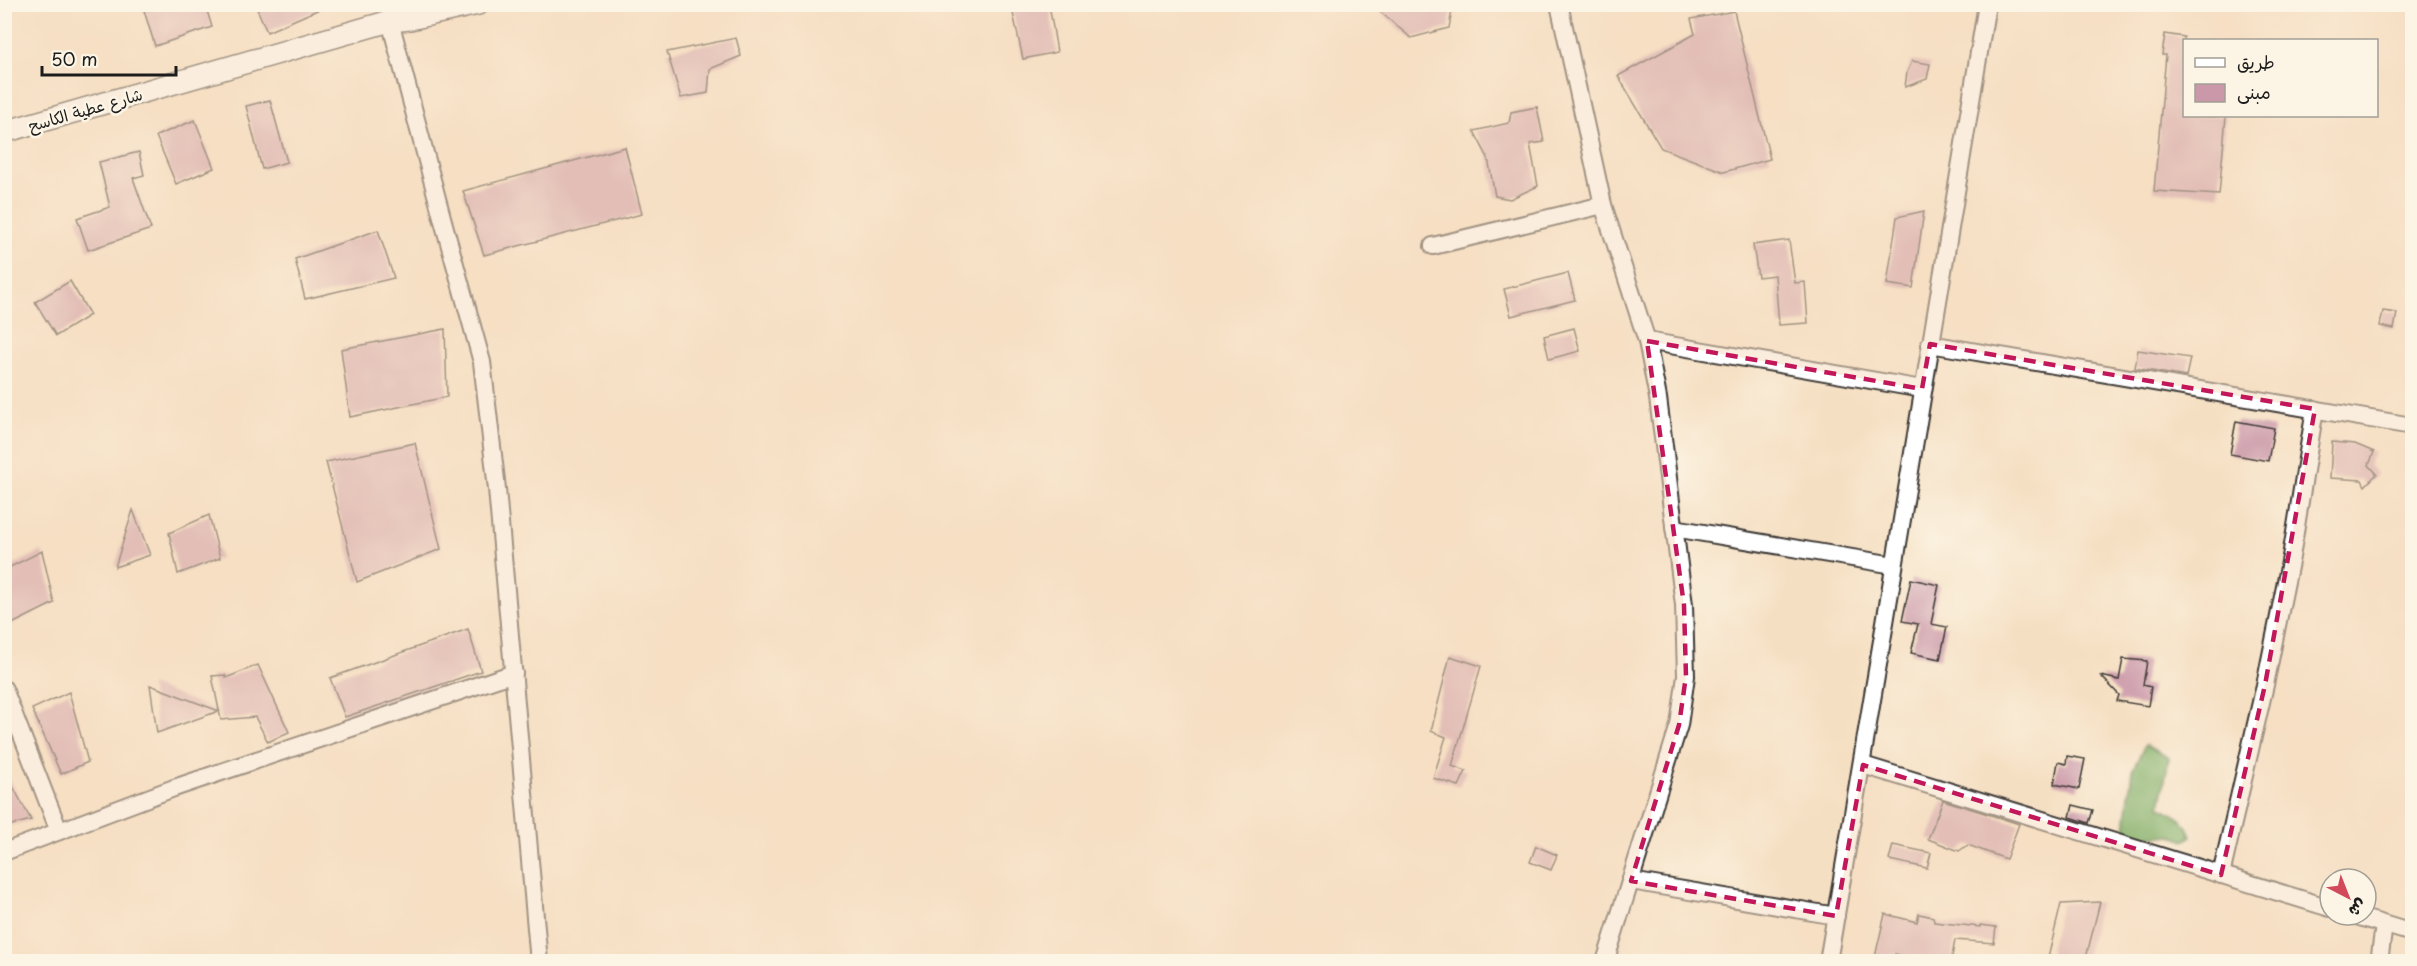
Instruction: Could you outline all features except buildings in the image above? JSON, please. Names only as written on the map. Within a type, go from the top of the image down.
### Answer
[{"type":"street","name":"شارع عطية الكاسح","points":[[4,132],[405,15],[478,4]]},
{"type":"street","points":[[1559,4],[1603,205],[1647,341],[1658,398],[1684,605],[1686,676],[1679,725],[1605,962]]},
{"type":"street","points":[[1828,962],[1863,765],[1922,389],[1987,4]]},
{"type":"street","points":[[405,15],[443,221],[482,362],[497,489],[540,962]]},
{"type":"street","points":[[1433,246],[1603,205]]},
{"type":"street","points":[[1647,341],[1922,389]]},
{"type":"street","points":[[1930,344],[2412,426]]},
{"type":"street","points":[[2222,875],[2268,674],[2291,557],[2315,409]]},
{"type":"street","points":[[1674,528],[1894,565]]},
{"type":"street","points":[[4,852],[174,788],[514,673]]},
{"type":"street","points":[[4,689],[59,831]]},
{"type":"street","points":[[1863,765],[2318,904]]},
{"type":"street","points":[[1631,881],[1836,916]]},
{"type":"street","points":[[2378,922],[2412,933]]},
{"type":"street","points":[[2379,962],[2384,924]]},
{"type":"highlighted area","points":[[1647,341],[1922,389],[1930,344],[2315,409],[2265,685],[2221,875],[1863,765],[1836,916],[1631,881],[1679,725],[1686,676],[1684,605]]},
{"type":"green space","points":[[2145,745],[2169,758],[2160,806],[2178,817],[2188,827],[2192,836],[2184,841],[2172,835],[2147,837],[2125,829],[2132,771]]}]
